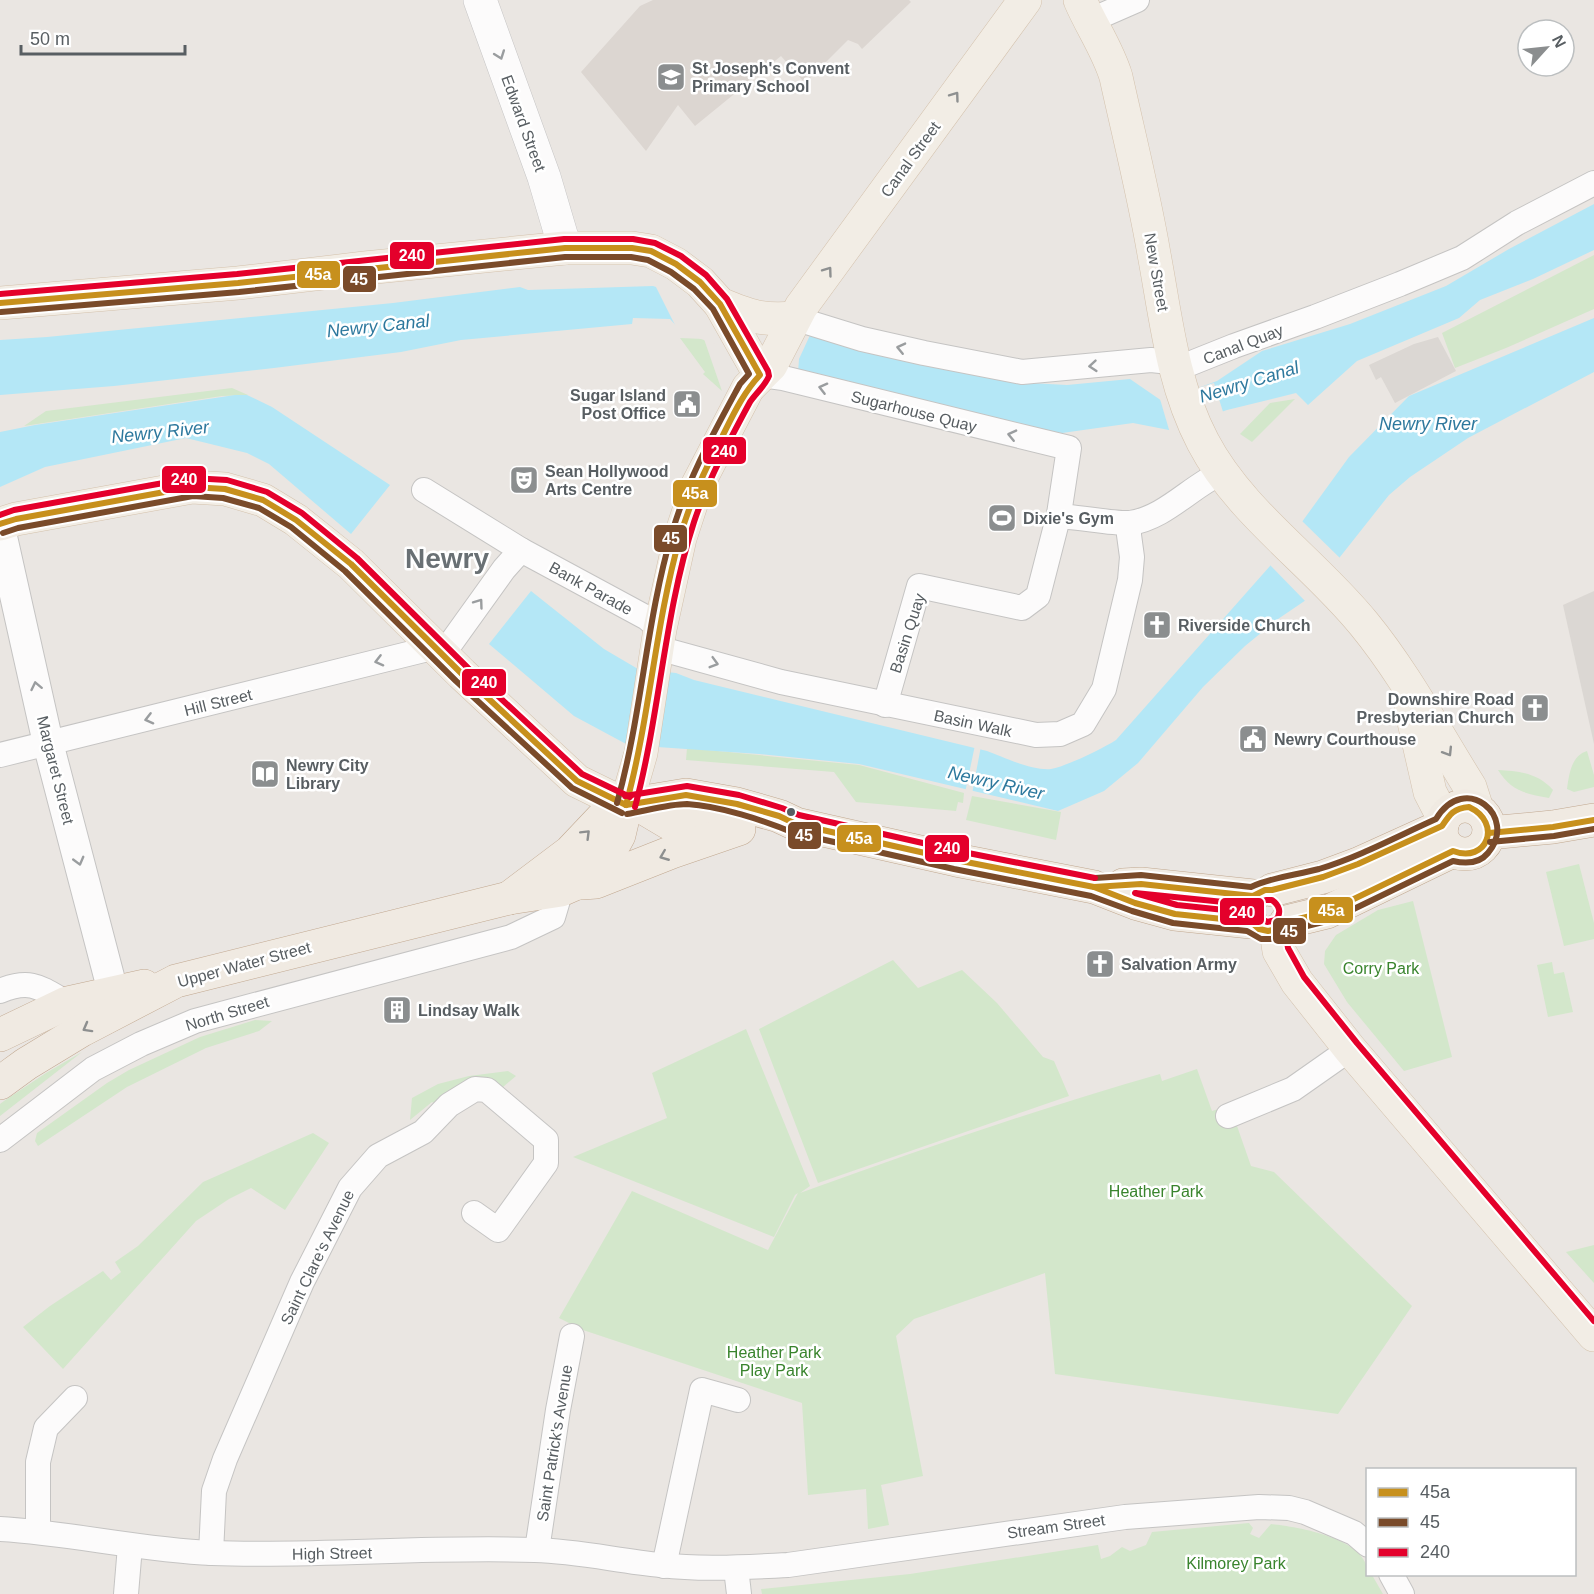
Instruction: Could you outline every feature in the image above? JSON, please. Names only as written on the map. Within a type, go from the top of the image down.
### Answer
[{"type":"highway","name":"Upper Water Street","points":[[0,1083],[116,1001],[176,981],[509,898],[562,880],[570,852],[605,815],[632,804],[686,795],[737,804],[779,816],[796,824]]},
{"type":"highway","points":[[632,804],[669,823],[739,829],[796,824],[956,860],[1094,887],[1135,903],[1176,915],[1268,912],[1323,877],[1446,832]]},
{"type":"highway","points":[[1446,832],[1454,809],[1462,807],[1483,821],[1553,827],[1594,820]]},
{"type":"highway","points":[[1446,832],[1460,854],[1475,852],[1486,843],[1483,821]]},
{"type":"highway","points":[[562,880],[596,882],[739,829]]},
{"type":"highway","points":[[0,1035],[67,1003],[116,1001]]},
{"type":"main road","name":"Edward Street","points":[[480,0],[544,177],[565,248]]},
{"type":"main road","name":"Canal Street","points":[[632,804],[658,647],[680,537],[697,486],[759,365],[787,321],[1025,0]]},
{"type":"main road","name":"New Street","points":[[1084,11],[1111,60],[1116,77],[1148,218],[1177,378],[1195,426],[1221,473],[1363,623],[1385,651],[1406,684]]},
{"type":"main road","points":[[0,303],[238,283],[565,248],[632,248],[651,251],[676,264],[710,293],[752,318],[787,321]]},
{"type":"main road","points":[[710,293],[759,365]]},
{"type":"main road","points":[[0,526],[16,519],[192,487],[225,489],[263,500],[296,520],[351,564],[444,646],[462,674],[577,781],[632,804]]},
{"type":"main road","points":[[1406,684],[1470,787],[1483,821]]},
{"type":"main road","points":[[1406,684],[1430,792],[1446,832]]},
{"type":"main road","points":[[1268,912],[1280,951],[1297,982],[1350,1049],[1594,1335]]},
{"type":"street","points":[[1084,11],[1137,0]]},
{"type":"street","name":"Canal Quay","points":[[787,321],[924,354],[1022,372],[1151,360],[1177,378],[1189,364],[1326,313],[1451,262],[1594,183]]},
{"type":"street","name":"Sugarhouse Quay","points":[[759,365],[783,378],[1069,448]]},
{"type":"street","name":"Basin Quay","points":[[885,705],[919,586],[1022,608],[1038,596],[1059,514],[1069,448]]},
{"type":"street","points":[[1059,514],[1068,517],[1130,523],[1158,513],[1205,481],[1221,473]]},
{"type":"street","name":"Bank Parade","points":[[424,490],[521,550],[647,618],[658,647]]},
{"type":"street","name":"Basin Walk","points":[[658,647],[781,682],[885,705],[1036,735],[1060,734],[1083,724],[1104,689],[1130,580],[1132,557],[1130,523]]},
{"type":"street","name":"Margaret Street","points":[[0,526],[48,743],[116,1001]]},
{"type":"street","points":[[444,646],[521,550]]},
{"type":"street","name":"Hill Street","points":[[0,755],[444,646]]},
{"type":"street","name":"North Street","points":[[0,1140],[93,1069],[141,1044],[195,1021],[511,937],[553,917],[562,880]]},
{"type":"street","points":[[0,992],[7,988],[35,984],[67,1003]]},
{"type":"street","points":[[1228,1116],[1293,1089],[1350,1049]]},
{"type":"street","name":"Saint Clare's Avenue","points":[[211,1553],[214,1491],[225,1459],[303,1282],[350,1188],[378,1156],[423,1132],[449,1105],[474,1089],[487,1090],[546,1140],[546,1163],[498,1230],[474,1213]]},
{"type":"street","name":"Saint Patrick's Avenue","points":[[537,1550],[558,1410],[572,1336]]},
{"type":"street","points":[[664,1566],[702,1390],[738,1400]]},
{"type":"street","points":[[38,1531],[38,1462],[46,1428],[75,1398]]},
{"type":"street","name":"Stream Street","points":[[736,1568],[788,1564],[1125,1517],[1259,1507],[1289,1508],[1305,1512],[1354,1533],[1366,1543]]},
{"type":"street","name":"High Street","points":[[0,1529],[38,1531],[130,1546],[211,1553],[309,1554],[537,1550],[664,1566],[736,1568]]},
{"type":"street","points":[[126,1594],[130,1546]]},
{"type":"street","points":[[736,1568],[739,1594]]},
{"type":"street","points":[[1391,1576],[1402,1594]]},
{"type":"shaded area","name":"St Joseph's Convent Primary School","points":[[653,0],[909,0],[911,2],[862,49],[858,44],[848,40],[805,83],[781,56],[695,126],[678,105],[646,151],[581,72],[640,6]]},
{"type":"shaded area","points":[[1438,337],[1456,371],[1395,403],[1381,377],[1376,380],[1369,365],[1414,344]]},
{"type":"shaded area","points":[[1594,591],[1594,744],[1563,605]]},
{"type":"green space","points":[[1594,255],[1594,309],[1455,368],[1442,333]]},
{"type":"green space","points":[[680,338],[704,339],[722,391],[703,374],[705,372]]},
{"type":"green space","points":[[232,388],[248,395],[222,396],[24,426],[46,411]]},
{"type":"green space","points":[[1295,399],[1252,442],[1240,434],[1270,403]]},
{"type":"green space","points":[[687,748],[859,765],[964,793],[963,803],[958,802],[956,811],[856,802],[834,772],[686,760]]},
{"type":"green space","points":[[1587,751],[1594,775],[1594,787],[1574,792],[1567,789],[1570,772],[1577,757]]},
{"type":"green space","points":[[1498,770],[1535,776],[1553,790],[1549,798],[1526,793],[1508,783]]},
{"type":"green space","points":[[972,796],[1061,812],[1056,840],[966,820]]},
{"type":"green space","points":[[1579,864],[1594,923],[1594,939],[1564,946],[1546,872]]},
{"type":"green space","name":"Corry Park","points":[[1413,901],[1452,1057],[1404,1071],[1347,1002],[1324,964],[1325,951],[1336,935],[1378,910]]},
{"type":"green space","points":[[893,960],[918,988],[962,970],[997,1003],[1043,1057],[1054,1061],[1069,1096],[818,1183],[759,1029]]},
{"type":"green space","points":[[1552,962],[1554,974],[1564,972],[1573,1012],[1548,1017],[1537,965]]},
{"type":"green space","points":[[255,1020],[272,1021],[259,1031],[206,1048],[127,1087],[38,1146],[35,1141],[37,1133],[129,1070],[200,1037]]},
{"type":"green space","name":"Heather Park","points":[[746,1029],[810,1186],[800,1193],[1069,1101],[1160,1074],[1162,1081],[1197,1069],[1212,1111],[1225,1107],[1232,1128],[1237,1126],[1251,1166],[1274,1172],[1412,1306],[1338,1414],[1055,1374],[1045,1273],[914,1319],[896,1336],[923,1476],[881,1485],[889,1525],[868,1529],[866,1489],[808,1495],[802,1403],[583,1330],[559,1318],[632,1191],[768,1250],[798,1193],[774,1237],[573,1157],[667,1118],[652,1073]]},
{"type":"green space","points":[[82,1052],[0,1116],[0,1104]]},
{"type":"green space","points":[[508,1071],[516,1076],[503,1087],[488,1079],[437,1105],[432,1102],[410,1120],[412,1098],[438,1084],[469,1076]]},
{"type":"green space","points":[[313,1133],[329,1143],[285,1210],[251,1188],[229,1199],[196,1221],[63,1369],[23,1327],[103,1271],[111,1280],[121,1272],[115,1262],[138,1246],[203,1182]]},
{"type":"green space","points":[[1594,1245],[1594,1283],[1566,1252]]},
{"type":"green space","name":"Kilmorey Park","points":[[1249,1523],[1253,1528],[1250,1534],[1259,1538],[1271,1524],[1314,1532],[1344,1543],[1357,1551],[1365,1562],[1366,1576],[1373,1576],[1383,1594],[762,1594],[761,1589],[910,1574],[1098,1545],[1101,1559],[1110,1556],[1122,1547],[1130,1551],[1146,1545],[1152,1532]]},
{"type":"water","name":"Newry Canal","points":[[1594,204],[1594,250],[1533,279],[1480,300],[1459,318],[1357,361],[1308,405],[1296,393],[1227,410],[1169,430],[1133,423],[1062,433],[999,423],[797,369],[679,329],[670,319],[633,318],[632,324],[461,340],[401,352],[274,368],[114,386],[0,395],[0,340],[393,303],[520,287],[528,290],[653,286],[886,356],[1011,382],[1067,385],[1130,379],[1162,401],[1217,381],[1262,351],[1350,324],[1446,286],[1509,249]]},
{"type":"water","name":"Newry River","points":[[1594,318],[1594,372],[1468,438],[1410,477],[1389,495],[1306,600],[1245,646],[1203,687],[1138,763],[1104,791],[1058,811],[859,764],[628,745],[574,716],[489,644],[531,591],[604,649],[638,669],[676,673],[694,680],[987,751],[1036,768],[1058,767],[1084,757],[1116,740],[1270,566],[1349,457],[1409,396]]},
{"type":"water","name":"Newry River","points":[[247,395],[272,407],[390,485],[351,534],[269,464],[247,453],[186,438],[45,467],[0,487],[0,432]]},
{"type":"pier","points":[[658,284],[811,333],[799,359],[798,373],[678,331],[655,285]]},
{"type":"pier","points":[[1214,383],[1224,415],[1170,433],[1160,399]]},
{"type":"pier","points":[[1300,519],[1342,560],[1307,603],[1268,563]]},
{"type":"pier","points":[[975,745],[981,746],[972,794],[965,793]]},
{"type":"transit line","name":"240","points":[[0,294],[237,274],[564,239],[633,239],[655,243],[681,256],[706,275],[727,299],[769,376],[750,402],[727,446],[694,522],[676,592],[651,736],[635,807]]},
{"type":"transit line","name":"45a","points":[[0,303],[238,283],[565,248],[632,248],[651,251],[676,264],[700,282],[720,304],[760,375],[743,397],[730,421],[704,473],[684,524],[671,570],[641,738],[626,805]]},
{"type":"transit line","name":"45","points":[[1,312],[239,292],[565,257],[631,257],[648,260],[671,272],[694,289],[713,309],[749,374],[740,384],[702,457],[678,513],[663,566],[632,736],[617,803]]},
{"type":"transit line","name":"240","points":[[0,515],[14,510],[191,478],[227,480],[267,492],[302,513],[357,558],[468,668],[582,774],[630,797]]},
{"type":"transit line","name":"45a","points":[[0,524],[16,519],[192,487],[225,489],[263,500],[296,520],[351,564],[462,674],[577,781],[626,805]]},
{"type":"transit line","name":"45","points":[[3,533],[18,528],[193,496],[223,498],[259,508],[291,527],[345,571],[456,681],[572,788],[622,813]]},
{"type":"transit line","name":"240","points":[[625,796],[687,786],[739,795],[799,815],[958,851],[1095,878]]},
{"type":"transit line","name":"45a","points":[[626,805],[686,795],[737,804],[779,816],[796,824],[956,860],[1094,887]]},
{"type":"transit line","name":"45","points":[[627,814],[680,804],[713,808],[755,819],[794,833],[954,869],[1091,896],[1173,923],[1247,931],[1261,939],[1276,939],[1291,930],[1331,920],[1453,861],[1467,863],[1481,859],[1488,853],[1496,839],[1497,826],[1493,814],[1484,804],[1473,799],[1461,799],[1448,805],[1436,819],[1364,852],[1319,869],[1276,878],[1251,887],[1141,875],[1095,878]]},
{"type":"transit line","name":"45a","points":[[1469,807],[1486,822],[1488,831],[1487,840],[1475,852],[1453,851],[1327,912],[1286,922],[1277,929],[1268,931],[1259,929],[1251,922],[1175,914],[1135,903],[1094,887],[1141,884],[1253,896],[1265,890],[1323,877],[1358,864],[1442,826],[1453,812],[1469,807]]},
{"type":"transit line","name":"45a","points":[[1489,833],[1553,827],[1594,820]]},
{"type":"transit line","name":"45","points":[[1490,842],[1554,836],[1594,829]]},
{"type":"transit line","name":"240","points":[[1135,893],[1253,905],[1272,900],[1278,906],[1279,914],[1276,920],[1267,922],[1253,913],[1177,905],[1135,893]]},
{"type":"transit line","name":"240","points":[[1285,930],[1288,948],[1304,977],[1357,1043],[1594,1321]]},
{"type":"place","name":"St Joseph's Convent Primary School","points":[[671,77]]},
{"type":"place","name":"Sugar Island Post Office","points":[[687,404]]},
{"type":"place","name":"Sean Hollywood Arts Centre","points":[[524,480]]},
{"type":"place","name":"Dixie's Gym","points":[[1002,518]]},
{"type":"place","name":"Riverside Church","points":[[1157,625]]},
{"type":"place","name":"Downshire Road Presbyterian Church","points":[[1535,708]]},
{"type":"place","name":"Newry Courthouse","points":[[1253,739]]},
{"type":"place","name":"Newry City Library","points":[[265,774]]},
{"type":"place","name":"Salvation Army","points":[[1100,964]]},
{"type":"place","name":"Lindsay Walk","points":[[397,1010]]},
{"type":"district","name":"Newry","points":[[447,558]]},
{"type":"park label","name":"Heather Park Play Park","points":[[774,1361]]}]
